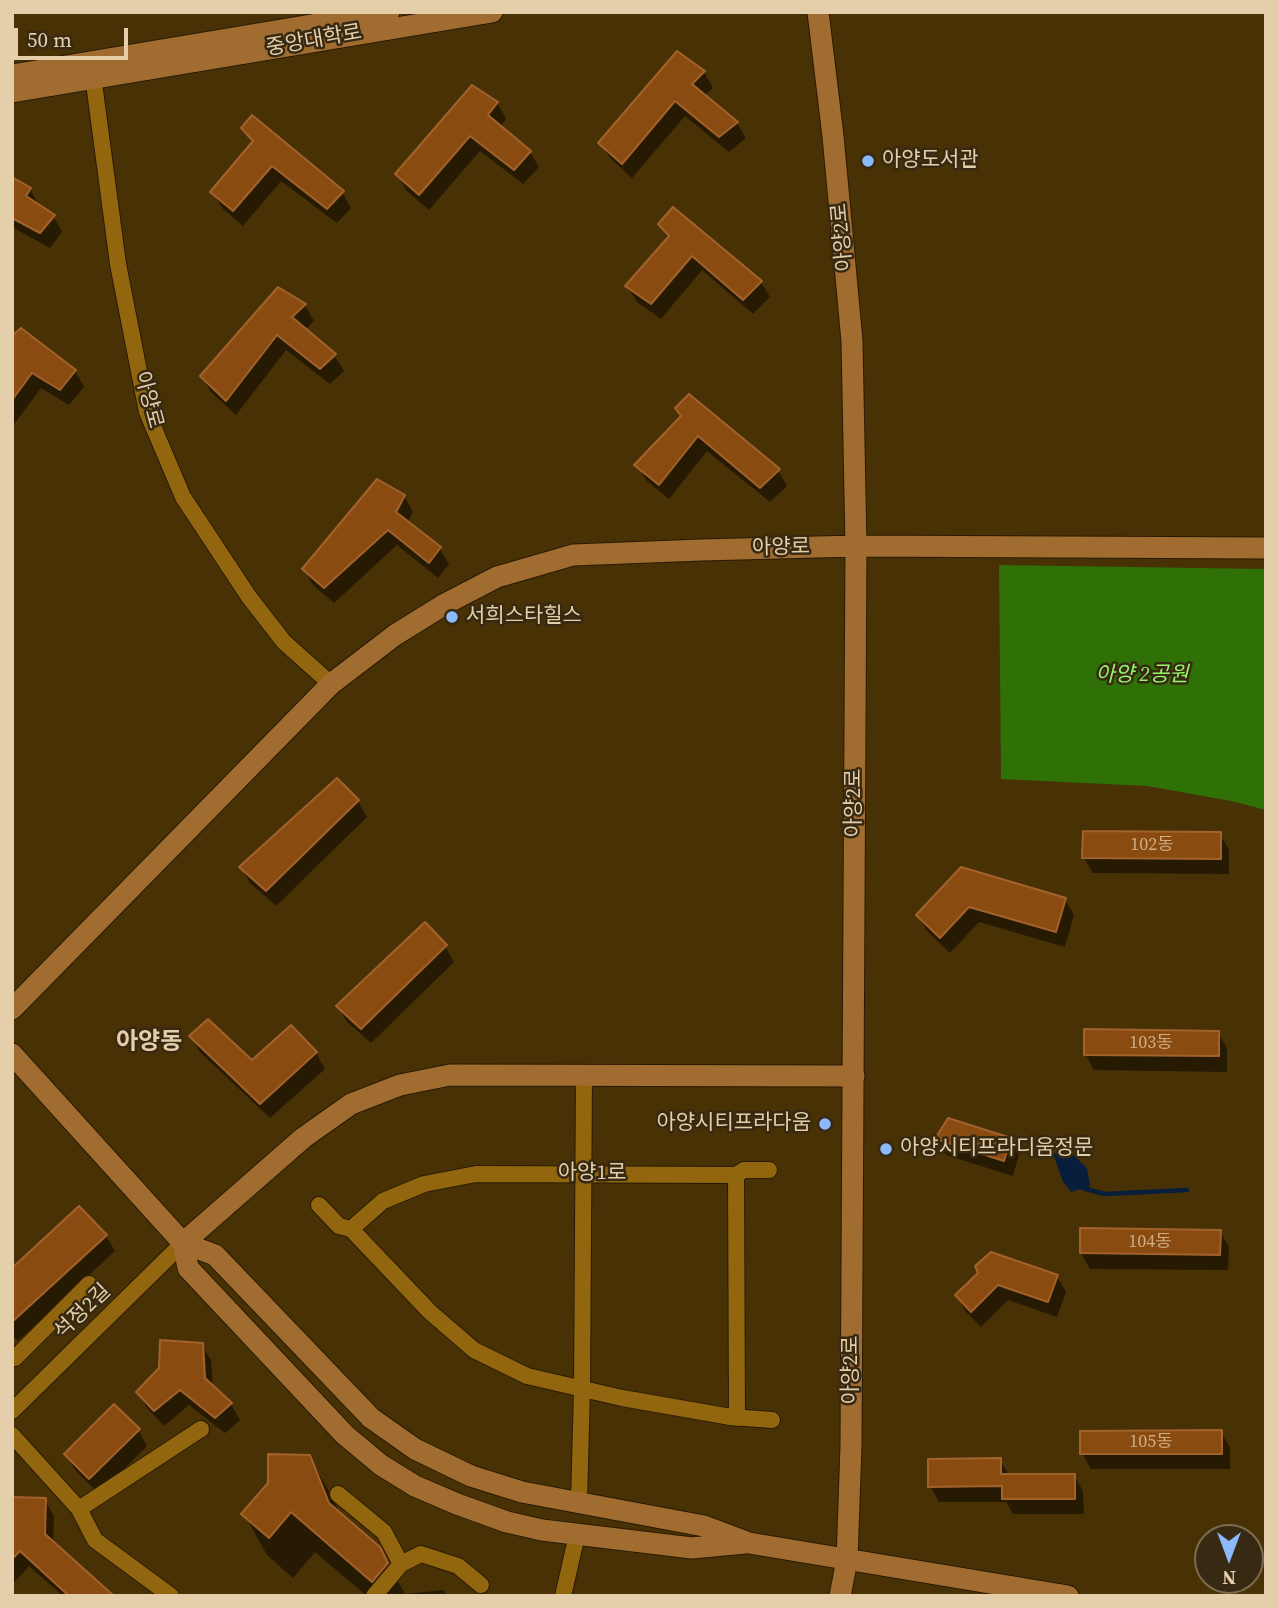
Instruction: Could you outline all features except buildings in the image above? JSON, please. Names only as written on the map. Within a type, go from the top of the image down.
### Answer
[{"type":"street","name":"중앙대학로","points":[[12,92],[93,71],[389,12]]},
{"type":"street","name":"중앙대학로","points":[[12,75],[93,71],[492,12]]},
{"type":"street","name":"아양2로","points":[[818,12],[834,136],[852,341],[856,546],[851,1419],[848,1560],[840,1596]]},
{"type":"street","name":"아양로","points":[[93,71],[118,264],[147,412],[183,497],[249,597],[285,642],[331,684]]},
{"type":"street","name":"아양로","points":[[12,1010],[331,684],[395,635],[445,604],[497,577],[573,555],[856,546],[1266,548]]},
{"type":"street","points":[[12,1054],[183,1243],[215,1255],[371,1418],[415,1449],[471,1476],[522,1492],[704,1526],[750,1543],[1068,1596]]},
{"type":"street","points":[[183,1243],[303,1138],[351,1104],[400,1085],[450,1075],[853,1076]]},
{"type":"street","points":[[579,1502],[584,1075]]},
{"type":"street","name":"아양1로","points":[[351,1229],[383,1201],[424,1184],[476,1174],[736,1175],[744,1170],[769,1170]]},
{"type":"street","points":[[736,1175],[737,1418]]},
{"type":"street","points":[[319,1205],[339,1226],[351,1229],[430,1312],[474,1350],[527,1376],[582,1390],[737,1418],[772,1420]]},
{"type":"street","points":[[183,1243],[188,1268],[345,1435],[381,1465],[415,1486],[507,1522],[577,1535],[692,1548],[750,1543]]},
{"type":"street","name":"석정2길","points":[[12,1411],[183,1243]]},
{"type":"street","points":[[13,1359],[89,1284]]},
{"type":"street","points":[[79,1509],[201,1429]]},
{"type":"street","points":[[12,1435],[79,1509],[95,1540],[171,1596]]},
{"type":"street","points":[[338,1494],[384,1532],[401,1564]]},
{"type":"street","points":[[563,1596],[577,1535]]},
{"type":"street","points":[[374,1596],[401,1564],[421,1555],[458,1566],[481,1585]]},
{"type":"green space","name":"아양 2공원","points":[[999,565],[1266,569],[1266,810],[1147,786],[1001,779]]},
{"type":"water","points":[[1068,1150],[1087,1168],[1090,1186],[1071,1192],[1063,1182],[1053,1154]]},
{"type":"waterway","points":[[1083,1188],[1104,1194],[1187,1190]]},
{"type":"place","name":"아양도서관","points":[[868,161]]},
{"type":"place","name":"서희스타힐스","points":[[452,617]]},
{"type":"place","name":"아양시티프라다움","points":[[825,1124]]},
{"type":"place","name":"아양시티프라디움정문","points":[[886,1149]]},
{"type":"district","name":"아양동","points":[[149,1043]]}]
